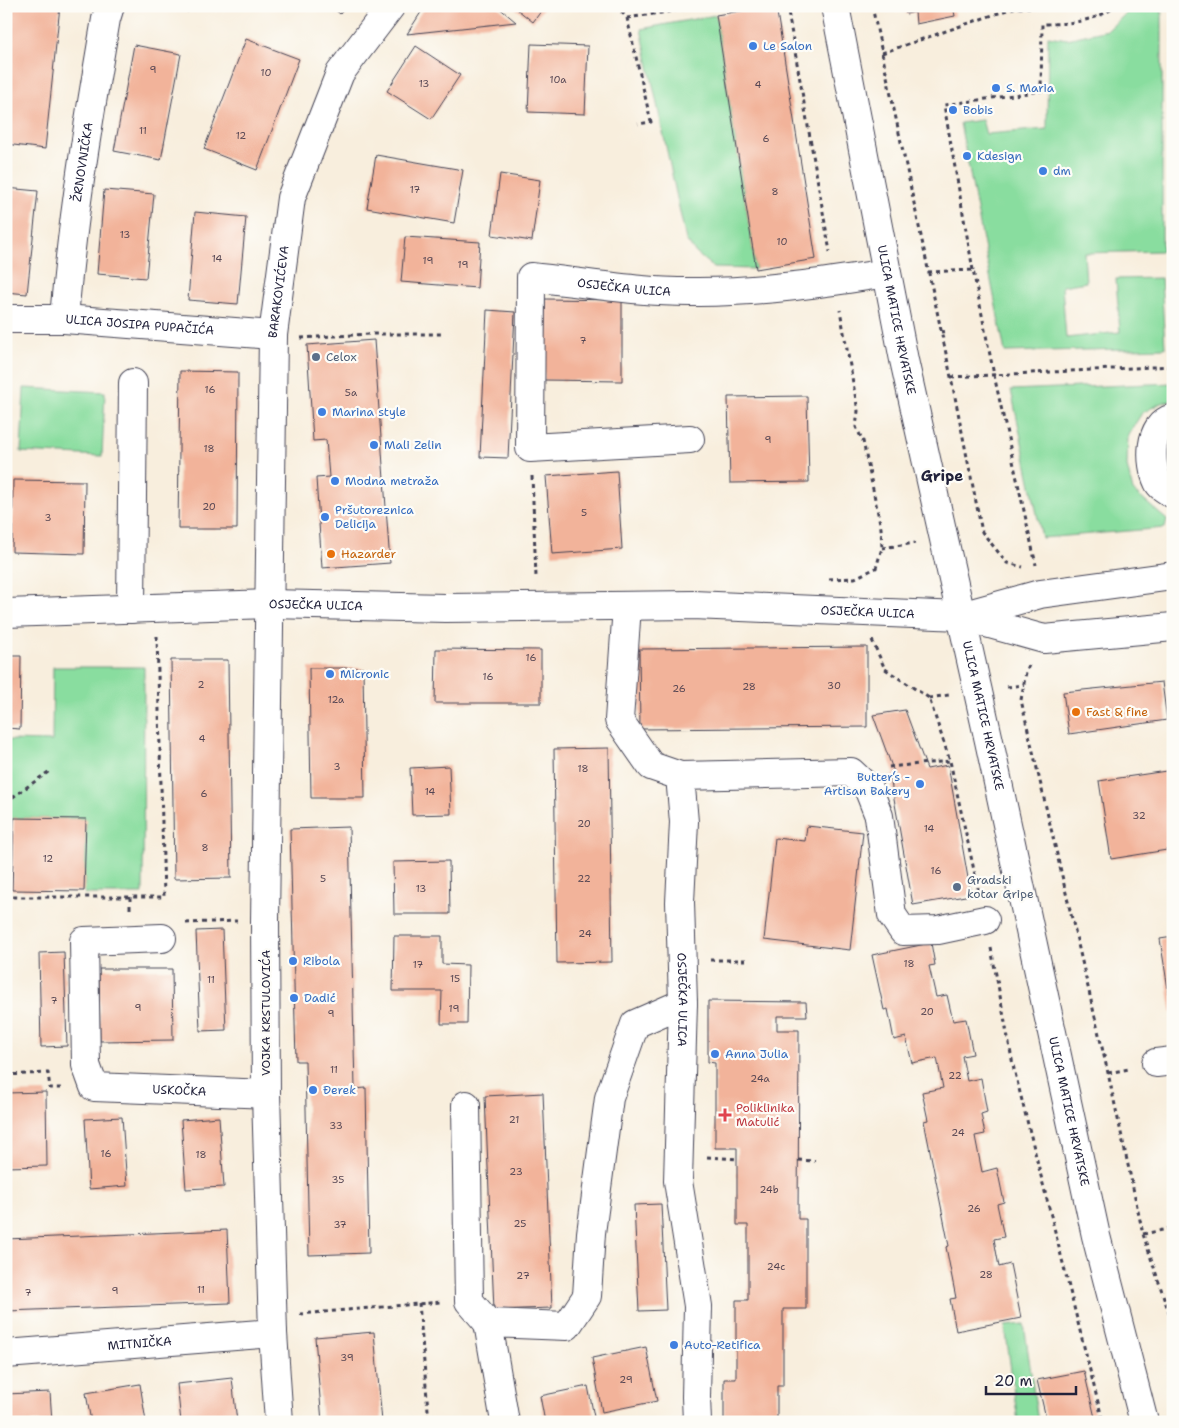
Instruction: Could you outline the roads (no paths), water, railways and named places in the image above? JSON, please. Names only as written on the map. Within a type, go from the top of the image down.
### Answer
[{"type":"street","name":"ŽRNOVNIČKA","points":[[64,319],[80,174],[110,6]]},
{"type":"street","name":"BARAKOVIĆEVA","points":[[270,604],[291,198],[340,73],[391,6]]},
{"type":"street","name":"ULICA MATICE HRVATSKE","points":[[835,6],[904,360],[990,741],[1096,1236],[1144,1422]]},
{"type":"street","name":"OSJEČKA ULICA","points":[[690,439],[530,448],[531,277],[644,290],[697,292],[761,290],[887,273]]},
{"type":"street","name":"ULICA JOSIPA PUPAČIĆA","points":[[6,319],[64,319],[285,337]]},
{"type":"street","points":[[133,384],[144,609]]},
{"type":"street","points":[[1173,418],[1166,420],[1155,435],[1151,462],[1159,484],[1173,494]]},
{"type":"street","name":"OSJEČKA ULICA","points":[[961,616],[1038,582],[1173,576]]},
{"type":"street","name":"OSJEČKA ULICA","points":[[6,613],[270,604],[445,608],[693,605],[961,616],[1044,639],[1173,627]]},
{"type":"street","name":"VOJKA KRSTULOVIĆA","points":[[270,604],[265,921],[266,1094],[273,1325],[279,1422]]},
{"type":"street","points":[[627,606],[619,720],[651,766],[680,776],[851,772],[868,788],[879,816],[892,915],[904,931],[938,930],[985,920]]},
{"type":"street","name":"OSJEČKA ULICA","points":[[680,776],[684,822],[680,902],[684,1003],[678,1181],[698,1306],[697,1422]]},
{"type":"street","name":"USKOČKA","points":[[162,938],[84,941],[86,1065],[94,1087],[266,1094]]},
{"type":"street","points":[[488,1324],[567,1326],[587,1296],[591,1233],[609,1098],[635,1024],[684,1003]]},
{"type":"street","points":[[466,1105],[469,1301],[488,1324],[505,1422]]},
{"type":"street","name":"MITNIČKA","points":[[6,1354],[273,1325]]},
{"type":"place","name":"Le Salon","points":[[753,46]]},
{"type":"place","name":"S. Maria","points":[[996,88]]},
{"type":"place","name":"Bobis","points":[[953,110]]},
{"type":"place","name":"Kdesign","points":[[967,156]]},
{"type":"place","name":"dm","points":[[1043,171]]},
{"type":"place","name":"Celox","points":[[316,357]]},
{"type":"place","name":"Marina style","points":[[322,412]]},
{"type":"place","name":"Mali Zelin","points":[[374,445]]},
{"type":"place","name":"Modna metraža","points":[[335,481]]},
{"type":"place","name":"Pršutoreznica Delicija","points":[[325,517]]},
{"type":"place","name":"Hazarder","points":[[331,554]]},
{"type":"place","name":"Micronic","points":[[330,674]]},
{"type":"place","name":"Fast & fine","points":[[1076,712]]},
{"type":"place","name":"Butter‘s - Artisan Bakery","points":[[920,784]]},
{"type":"place","name":"Gradski kotar Gripe","points":[[957,887]]},
{"type":"place","name":"Ribola","points":[[293,961]]},
{"type":"place","name":"Dadić","points":[[294,998]]},
{"type":"place","name":"Anna Julia","points":[[715,1054]]},
{"type":"place","name":"Đerek","points":[[313,1090]]},
{"type":"place","name":"Poliklinika Matulić","points":[[725,1115]]},
{"type":"place","name":"Auto-Retifica","points":[[674,1345]]},
{"type":"district","name":"Gripe","points":[[942,476]]}]
